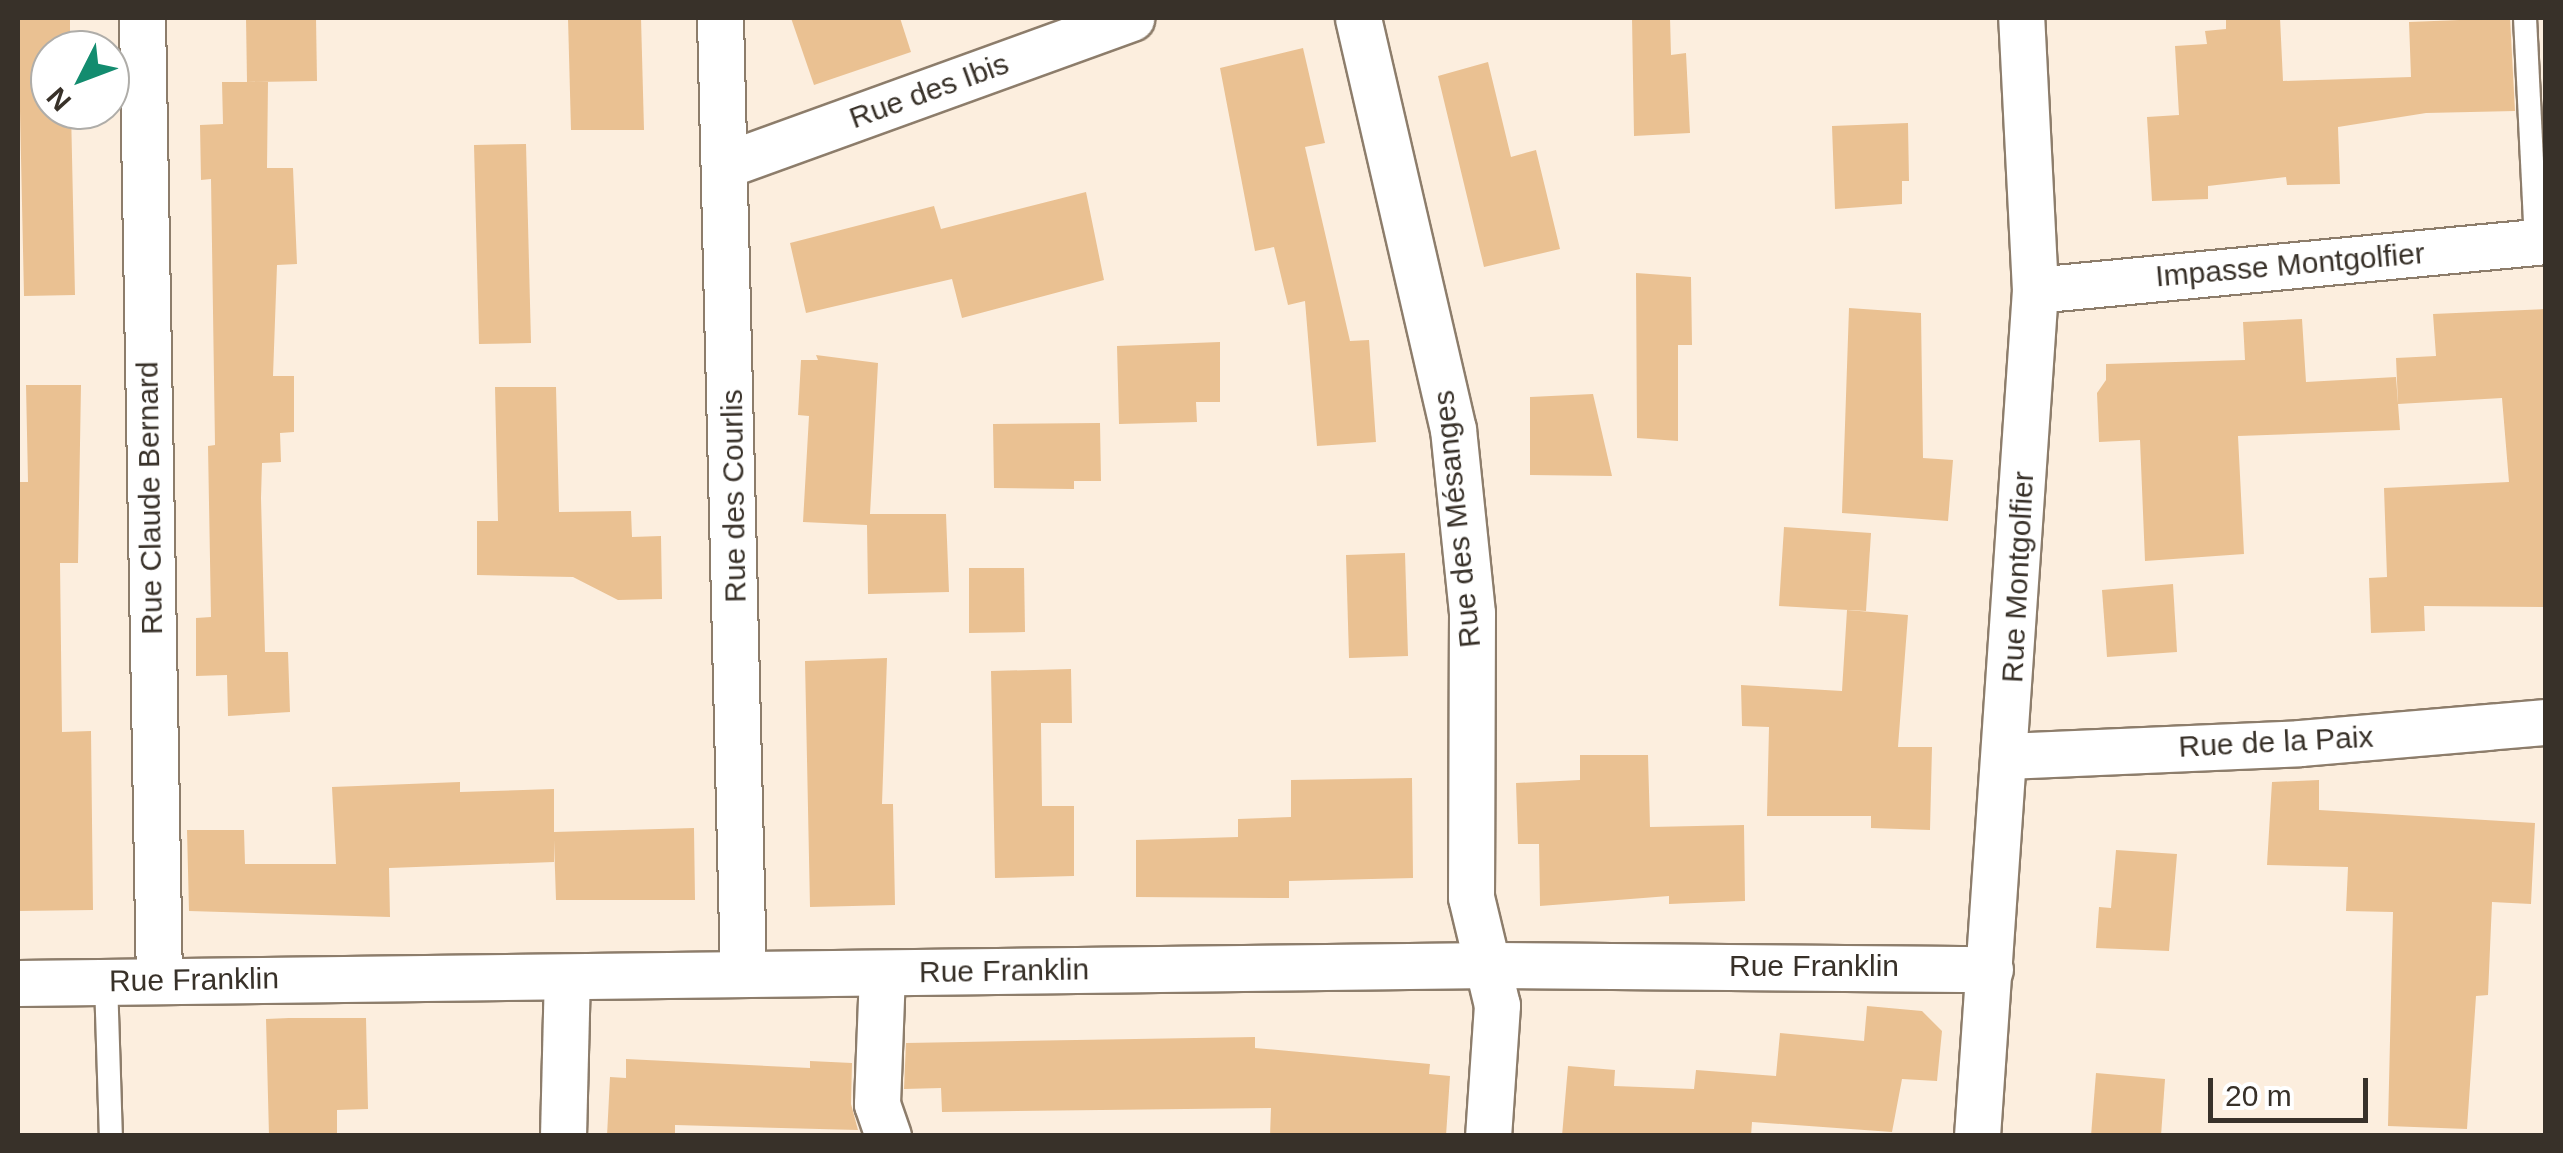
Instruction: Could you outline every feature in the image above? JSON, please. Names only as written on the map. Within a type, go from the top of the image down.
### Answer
[{"type":"street","name":"Rue Claude Bernard","points":[[142,18],[159,979]]},
{"type":"street","name":"Rue des Courlis","points":[[720,18],[728,164],[743,974]]},
{"type":"street","name":"Rue des Ibis","points":[[728,164],[1130,18]]},
{"type":"street","name":"Rue des Mésanges","points":[[1358,18],[1453,430],[1472,613],[1472,897],[1478,940],[1492,965],[1497,1004],[1488,1136]]},
{"type":"street","name":"Rue Montgolfier","points":[[1977,1136],[2035,290],[2021,18]]},
{"type":"street","name":"Impasse Montgolfier","points":[[2035,290],[2541,241]]},
{"type":"street","name":"Rue de la Paix","points":[[2006,756],[2300,743],[2546,722]]},
{"type":"street","name":"Rue Franklin","points":[[18,983],[1492,965],[1990,969]]},
{"type":"street","points":[[882,973],[878,1104],[888,1136]]},
{"type":"street","points":[[562,1136],[567,977]]},
{"type":"lane","points":[[2525,18],[2541,241]]},
{"type":"lane","points":[[106,981],[111,1136]]},
{"type":"building","points":[[18,18],[70,18],[70,30],[30,30],[30,130],[71,130],[75,295],[24,296]]},
{"type":"building","points":[[246,18],[316,18],[317,81],[247,82]]},
{"type":"building","points":[[568,18],[641,18],[644,130],[571,130]]},
{"type":"building","points":[[791,18],[900,18],[911,52],[814,85]]},
{"type":"building","points":[[1632,18],[1670,18],[1671,55],[1686,53],[1690,133],[1634,136]]},
{"type":"building","points":[[2226,18],[2280,18],[2283,81],[2411,77],[2409,22],[2510,18],[2515,111],[2426,113],[2338,127],[2340,184],[2287,185],[2286,177],[2208,186],[2208,199],[2152,201],[2147,117],[2179,115],[2175,46],[2207,44],[2205,31],[2226,29]]},
{"type":"building","points":[[1303,48],[1325,143],[1305,147],[1350,341],[1369,340],[1376,442],[1317,446],[1305,301],[1288,305],[1274,247],[1255,251],[1220,68]]},
{"type":"building","points":[[1488,62],[1511,157],[1536,150],[1560,249],[1484,267],[1438,76]]},
{"type":"building","points":[[222,82],[268,82],[267,168],[293,168],[297,264],[277,265],[273,376],[294,376],[294,432],[280,433],[281,462],[262,463],[261,498],[265,652],[288,652],[290,712],[228,716],[227,675],[196,676],[196,618],[211,617],[208,446],[215,445],[211,179],[201,180],[200,125],[223,124]]},
{"type":"building","points":[[1908,123],[1909,181],[1902,181],[1902,204],[1835,209],[1832,126]]},
{"type":"building","points":[[526,144],[531,343],[479,344],[474,145]]},
{"type":"building","points":[[1086,192],[1104,280],[962,318],[952,279],[806,313],[790,243],[934,206],[941,229]]},
{"type":"building","points":[[1636,273],[1691,277],[1692,345],[1678,345],[1678,441],[1637,438]]},
{"type":"building","points":[[1849,308],[1921,313],[1923,458],[1953,460],[1948,521],[1842,513]]},
{"type":"building","points":[[2546,309],[2546,607],[2424,606],[2425,631],[2371,633],[2369,578],[2387,577],[2384,488],[2509,482],[2502,398],[2398,404],[2396,358],[2436,356],[2433,314]]},
{"type":"building","points":[[2302,319],[2306,382],[2396,377],[2400,430],[2238,436],[2244,554],[2145,561],[2140,440],[2099,442],[2097,393],[2106,380],[2106,364],[2245,360],[2243,322]]},
{"type":"building","points":[[1220,342],[1220,402],[1196,402],[1197,422],[1119,424],[1117,346]]},
{"type":"building","points":[[816,355],[878,363],[870,514],[946,514],[949,592],[868,594],[867,525],[803,522],[809,416],[798,415],[801,360],[818,360]]},
{"type":"building","points":[[26,385],[81,385],[78,563],[60,563],[62,732],[91,731],[93,910],[18,911],[18,482],[28,482]]},
{"type":"building","points":[[495,387],[556,387],[559,512],[631,511],[632,537],[661,536],[662,599],[618,600],[573,577],[477,575],[477,521],[498,521]]},
{"type":"building","points":[[1593,394],[1612,476],[1530,475],[1530,397]]},
{"type":"building","points":[[1100,423],[1101,481],[1074,481],[1074,489],[994,488],[993,424]]},
{"type":"building","points":[[1784,527],[1871,533],[1866,611],[1779,606]]},
{"type":"building","points":[[1405,553],[1408,656],[1349,658],[1346,555]]},
{"type":"building","points":[[969,568],[1024,568],[1025,632],[969,633]]},
{"type":"building","points":[[2173,584],[2177,652],[2107,657],[2102,590]]},
{"type":"building","points":[[1847,610],[1908,615],[1898,747],[1932,747],[1930,830],[1871,828],[1871,816],[1767,816],[1769,727],[1742,726],[1741,685],[1842,691]]},
{"type":"building","points":[[887,658],[882,804],[893,804],[895,905],[810,907],[805,661]]},
{"type":"building","points":[[1071,669],[1072,723],[1041,723],[1042,806],[1074,806],[1074,876],[995,878],[991,671]]},
{"type":"building","points":[[1580,755],[1648,755],[1650,827],[1744,825],[1745,901],[1669,904],[1669,896],[1540,906],[1539,844],[1518,844],[1516,783],[1580,780]]},
{"type":"building","points":[[1412,778],[1413,878],[1289,881],[1289,898],[1136,897],[1136,840],[1238,837],[1238,819],[1291,817],[1291,780]]},
{"type":"building","points":[[2319,780],[2319,810],[2535,823],[2531,904],[2492,902],[2488,995],[2476,996],[2467,1129],[2388,1126],[2393,912],[2346,911],[2348,867],[2267,865],[2272,782]]},
{"type":"building","points":[[460,782],[460,792],[554,789],[554,832],[694,828],[695,900],[556,900],[554,840],[554,862],[389,868],[390,917],[189,911],[187,830],[244,830],[245,864],[336,864],[332,787]]},
{"type":"building","points":[[2116,850],[2177,854],[2169,951],[2096,948],[2099,907],[2111,908]]},
{"type":"building","points":[[1867,1006],[1922,1011],[1942,1031],[1937,1081],[1902,1079],[1892,1132],[1752,1122],[1751,1136],[1562,1136],[1568,1066],[1615,1070],[1614,1086],[1694,1089],[1696,1070],[1776,1076],[1780,1033],[1864,1041]]},
{"type":"building","points":[[366,1018],[368,1109],[337,1110],[337,1136],[269,1136],[266,1019]]},
{"type":"building","points":[[1255,1037],[1255,1048],[1430,1064],[1429,1074],[1450,1076],[1446,1136],[1270,1136],[1271,1108],[942,1112],[941,1088],[904,1089],[906,1043]]},
{"type":"building","points":[[626,1059],[810,1068],[810,1061],[852,1063],[851,1104],[858,1130],[675,1125],[675,1136],[607,1136],[610,1077],[626,1078]]},
{"type":"building","points":[[2096,1073],[2165,1079],[2161,1136],[2091,1136]]}]
